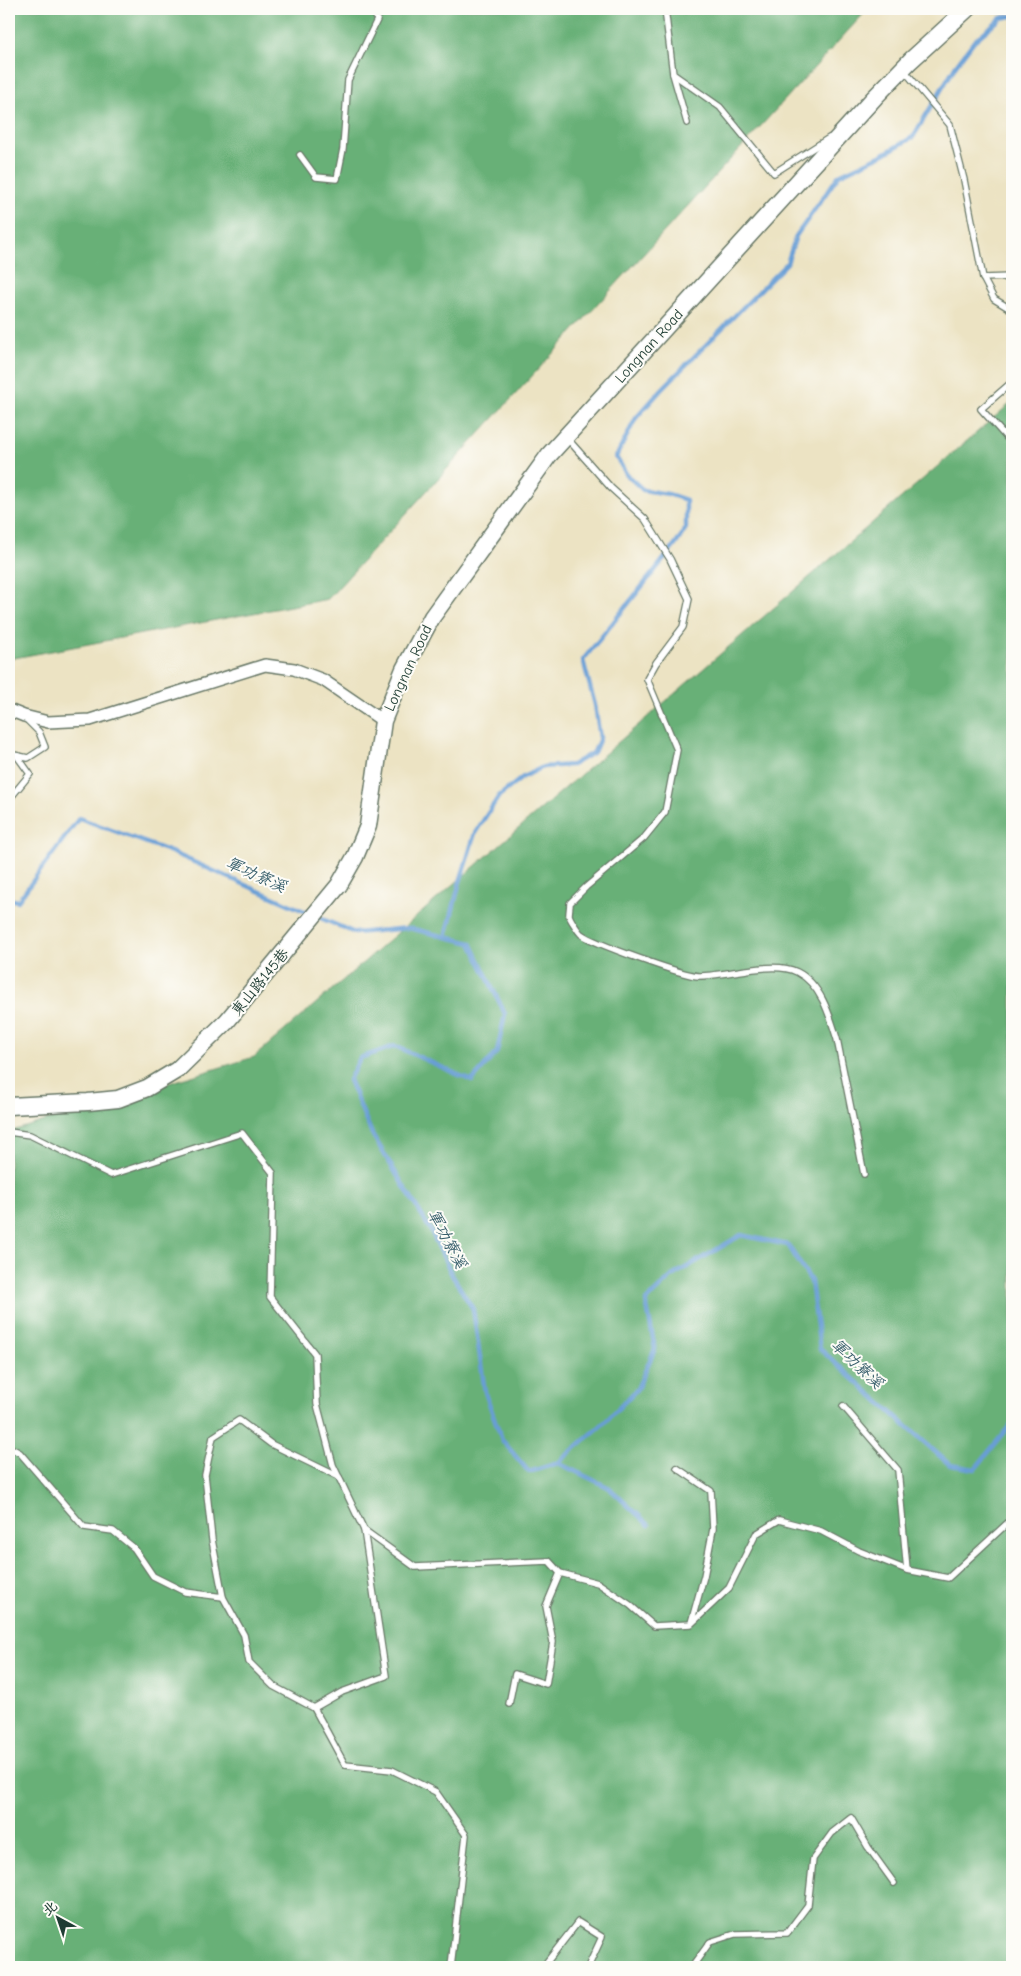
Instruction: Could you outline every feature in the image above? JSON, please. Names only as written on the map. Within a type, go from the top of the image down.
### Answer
[{"type":"street","name":"Longnan Road","points":[[383,721],[404,669],[432,617],[549,456],[903,68],[967,9]]},
{"type":"street","points":[[9,710],[48,722],[90,720],[265,665],[294,669],[323,680],[383,721]]},
{"type":"street","name":"東山路145巷","points":[[9,1106],[118,1099],[147,1088],[177,1070],[227,1021],[339,884],[355,857],[368,826],[383,721]]},
{"type":"lane","points":[[300,156],[316,177],[337,179],[343,150],[348,80],[377,20],[374,9]]},
{"type":"lane","points":[[665,9],[673,74],[687,124]]},
{"type":"lane","points":[[903,68],[950,125],[964,180],[983,278],[994,298],[1012,310]]},
{"type":"lane","points":[[673,74],[720,107],[774,173],[850,125]]},
{"type":"lane","points":[[983,278],[1012,277]]},
{"type":"lane","points":[[1012,382],[981,409],[1008,438],[1012,438]]},
{"type":"lane","points":[[566,437],[611,488],[645,519],[670,559],[688,599],[683,627],[656,662],[647,679],[677,750],[665,812],[644,838],[570,903],[569,916],[582,934],[640,958],[698,976],[753,969],[786,968],[798,972],[811,983],[824,1001],[837,1039],[864,1174]]},
{"type":"lane","points":[[9,754],[28,758],[45,747],[39,732],[24,716]]},
{"type":"lane","points":[[11,797],[30,774],[17,756]]},
{"type":"lane","points":[[9,1132],[30,1134],[111,1175],[242,1133],[273,1173],[270,1297],[315,1354],[317,1404],[333,1465],[364,1530],[386,1676],[342,1692],[314,1708]]},
{"type":"lane","points":[[843,1406],[898,1470],[907,1570]]},
{"type":"lane","points":[[339,1477],[272,1444],[239,1420],[213,1437],[205,1475],[212,1540],[223,1597],[244,1635],[249,1662],[273,1686],[314,1708],[345,1764],[392,1770],[436,1792],[466,1835],[451,1967]]},
{"type":"lane","points":[[9,1447],[20,1453],[84,1527],[112,1531],[134,1548],[153,1576],[185,1592],[223,1597]]},
{"type":"lane","points":[[677,1468],[710,1490],[713,1529],[704,1576],[691,1624]]},
{"type":"lane","points":[[364,1530],[415,1567],[549,1561],[560,1573],[598,1583],[630,1605],[654,1626],[691,1624],[729,1588],[756,1534],[779,1520],[821,1531],[859,1551],[907,1570],[948,1578],[1012,1520]]},
{"type":"lane","points":[[510,1704],[515,1674],[546,1684],[553,1642],[546,1606],[560,1573]]},
{"type":"lane","points":[[692,1967],[710,1942],[735,1934],[787,1933],[808,1905],[813,1859],[832,1833],[850,1818],[894,1884]]},
{"type":"lane","points":[[544,1967],[578,1922],[602,1936],[588,1967]]},
{"type":"green space","points":[[9,9],[868,9],[328,599],[9,659]]},
{"type":"green space","points":[[1012,402],[1012,1967],[9,1967],[9,1132],[254,1057]]},
{"type":"waterway","points":[[446,937],[475,833],[499,796],[523,777],[543,767],[572,765],[594,752],[600,738],[595,705],[583,660],[676,544],[686,528],[686,500],[668,494],[643,490],[627,475],[616,457],[636,418],[662,389],[787,263],[796,236],[839,175],[882,155],[913,137],[956,65],[974,41],[1001,18],[1012,16]]},
{"type":"waterway","name":"軍功寮溪","points":[[9,899],[18,901],[79,818],[171,852],[311,914]]},
{"type":"waterway","name":"軍功寮溪","points":[[318,917],[355,933],[409,928],[471,943],[505,1014],[497,1052],[472,1081],[395,1046],[360,1058],[349,1080],[372,1134],[430,1229],[452,1275],[473,1309],[485,1392],[502,1440],[529,1472],[558,1463],[604,1423],[637,1389],[655,1349],[646,1301],[672,1276],[741,1235],[788,1245],[811,1281],[820,1349],[950,1465],[975,1469],[1012,1423]]},
{"type":"waterway","points":[[558,1463],[608,1487],[649,1525]]}]
